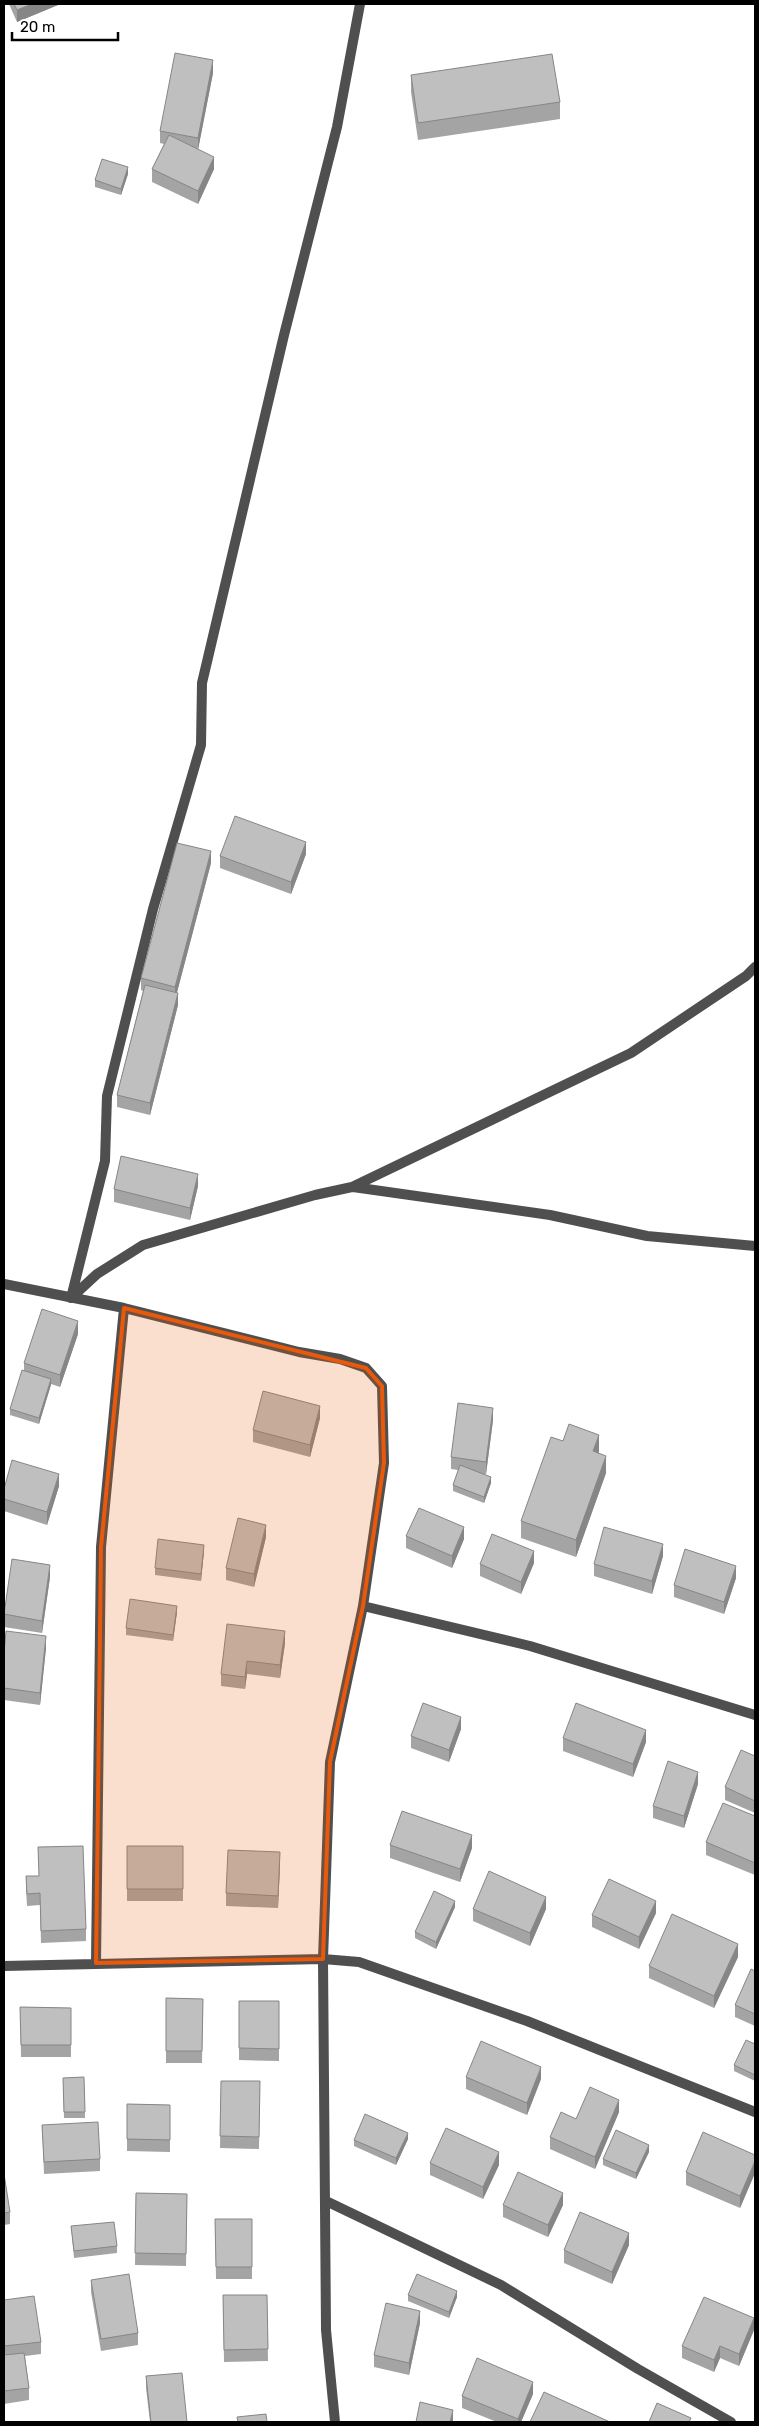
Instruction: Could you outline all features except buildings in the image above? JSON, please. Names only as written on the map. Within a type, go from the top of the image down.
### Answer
[{"type":"street","points":[[71,1298],[105,1161],[107,1096],[153,909],[201,746],[202,682],[284,335],[337,126],[360,4]]},
{"type":"street","points":[[71,1298],[97,1274],[143,1245],[315,1195],[352,1187],[631,1053],[746,976],[755,967]]},
{"type":"street","points":[[352,1187],[550,1215],[647,1236],[755,1246]]},
{"type":"street","points":[[4,1284],[124,1308],[299,1352],[340,1359],[366,1368],[382,1386],[384,1463],[362,1606],[330,1762],[323,1959],[326,2330],[335,2422]]},
{"type":"street","points":[[96,1963],[101,1547],[124,1308]]},
{"type":"street","points":[[362,1606],[530,1646],[755,1715]]},
{"type":"street","points":[[4,1966],[323,1959],[359,1962],[527,2020],[755,2112]]},
{"type":"street","points":[[326,2200],[501,2285],[638,2369],[731,2422]]},
{"type":"highlighted area","points":[[124,1308],[366,1368],[382,1386],[384,1463],[363,1606],[330,1762],[323,1959],[96,1963],[101,1547]]}]
